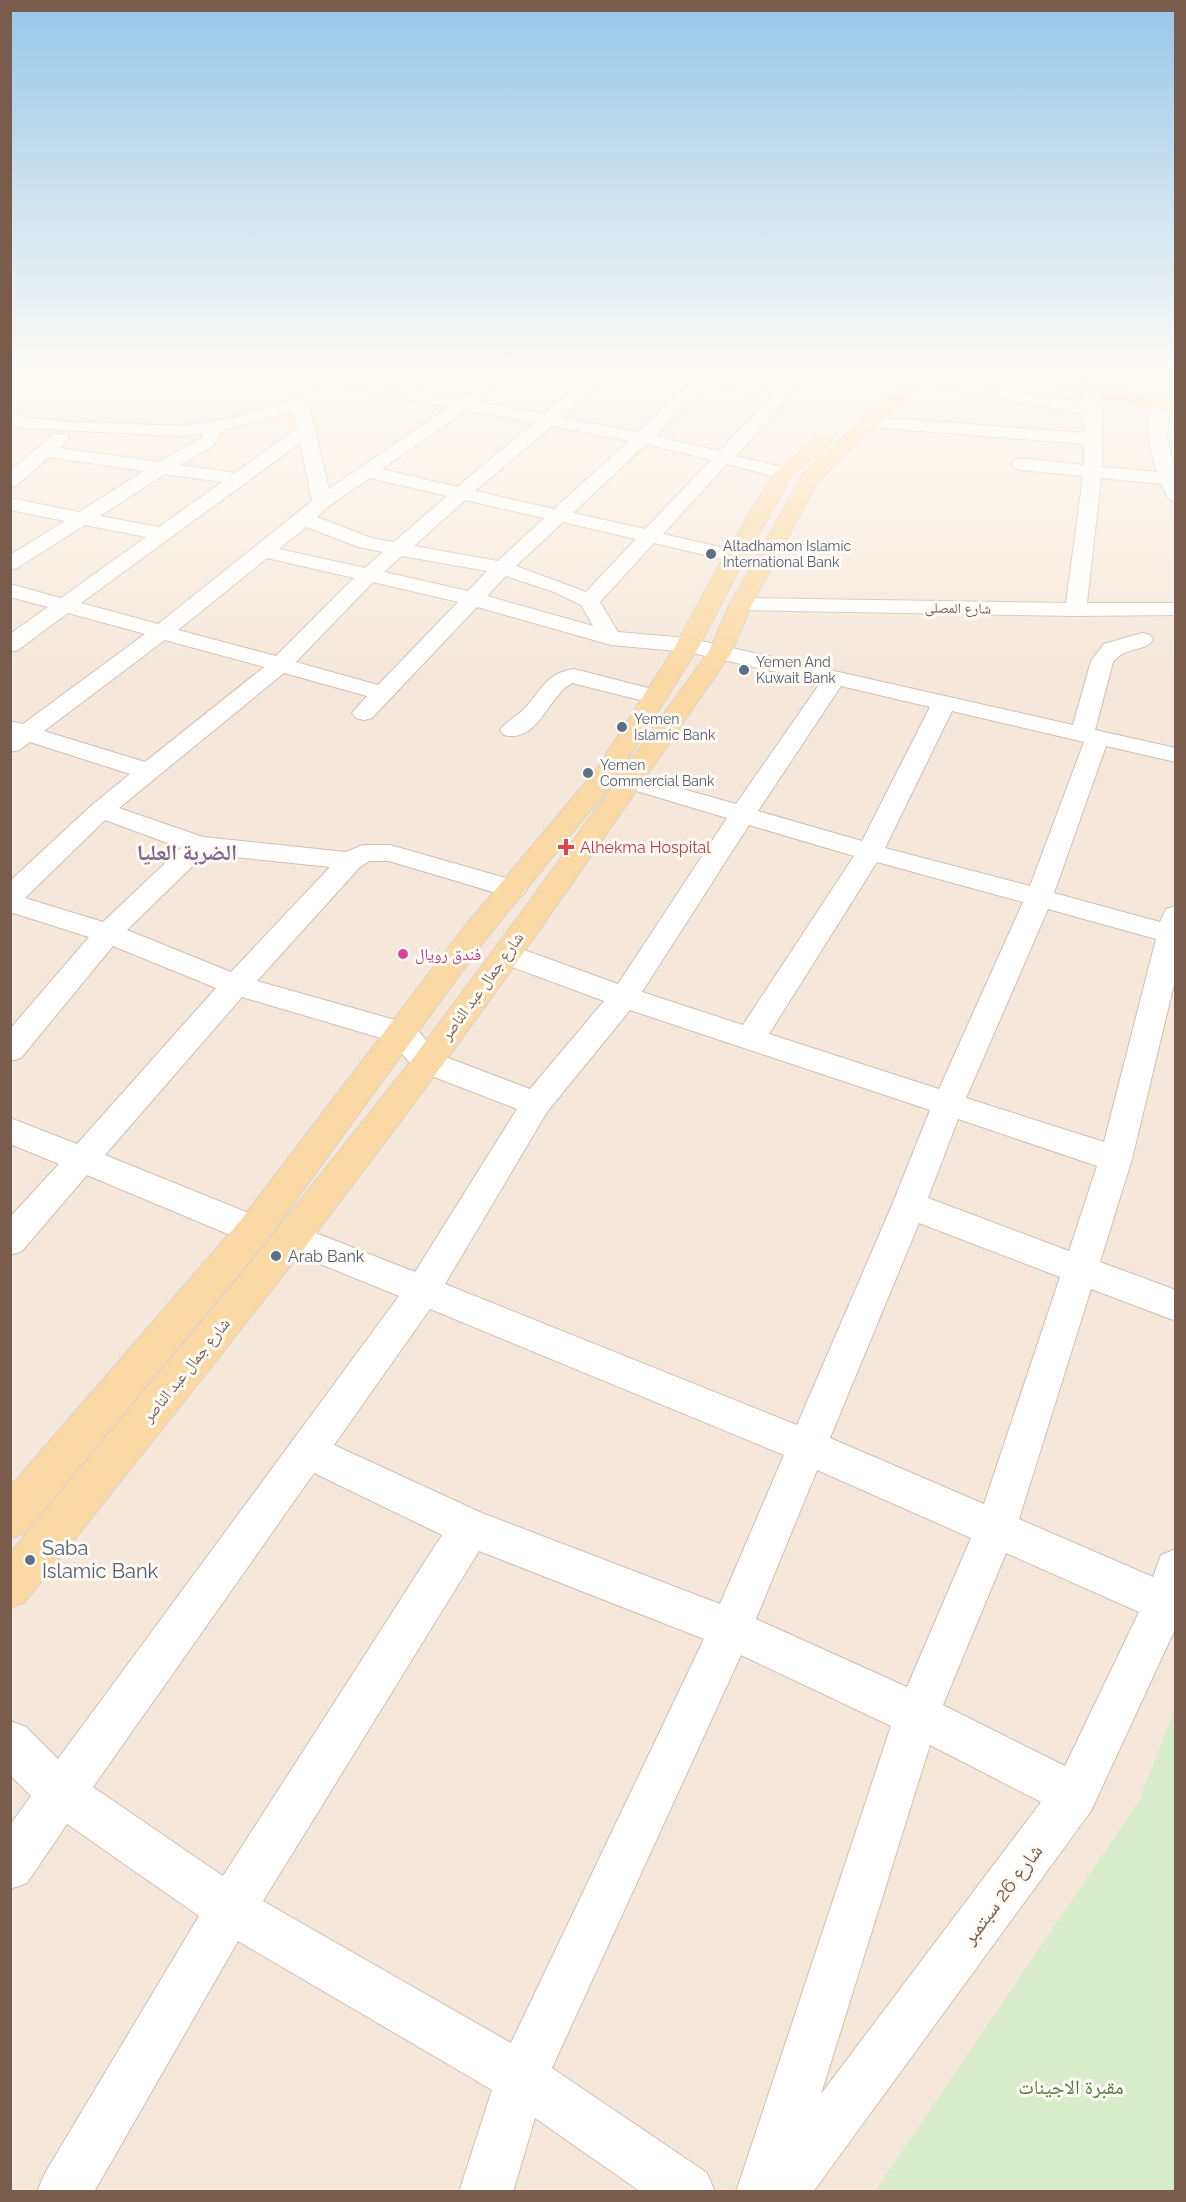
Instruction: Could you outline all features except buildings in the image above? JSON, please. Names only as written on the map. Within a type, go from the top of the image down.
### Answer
[{"type":"main road","points":[[10,1519],[254,1230],[475,933],[606,774],[688,645],[735,556],[784,473]]},
{"type":"main road","name":"شارع جمال عبد الناصر","points":[[10,1587],[293,1238],[506,954],[720,652],[741,604],[810,478],[816,473]]},
{"type":"street","points":[[10,564],[154,473]]},
{"type":"street","points":[[195,473],[240,479]]},
{"type":"street","points":[[10,645],[248,473]]},
{"type":"street","points":[[316,473],[322,502]]},
{"type":"street","points":[[16,736],[160,633],[304,519],[322,502],[368,473]]},
{"type":"street","points":[[372,473],[735,556]]},
{"type":"street","points":[[10,897],[101,810],[280,665],[370,574],[486,473]]},
{"type":"street","points":[[364,713],[502,568],[606,473]]},
{"type":"street","points":[[589,601],[707,473]]},
{"type":"street","points":[[1076,610],[1092,473]]},
{"type":"street","points":[[1097,473],[1173,485]]},
{"type":"street","points":[[10,504],[164,534]]},
{"type":"street","points":[[304,519],[366,543],[502,568],[561,588],[589,601],[611,638]]},
{"type":"street","points":[[263,551],[474,598],[611,638],[688,645],[836,677],[1090,737],[1176,754]]},
{"type":"street","points":[[10,590],[383,693]]},
{"type":"street","name":"شارع المصلى","points":[[741,604],[1076,610],[1176,609]]},
{"type":"street","points":[[486,2192],[521,2078],[731,1629],[909,1205],[948,1104],[1039,898],[1090,737],[1102,661],[1112,649],[1142,640]]},
{"type":"street","points":[[512,730],[537,710],[559,680],[566,676],[656,697]]},
{"type":"street","points":[[10,1866],[422,1292],[537,1104],[624,997],[742,814],[836,677]]},
{"type":"street","points":[[750,1039],[870,852],[944,703]]},
{"type":"street","points":[[16,736],[147,771]]},
{"type":"street","points":[[629,781],[870,852],[1039,898],[1174,928],[1116,1159],[996,1528],[917,1715],[763,2192]]},
{"type":"street","points":[[101,810],[199,845],[351,861]]},
{"type":"street","points":[[10,1050],[108,933],[199,845]]},
{"type":"street","points":[[10,1241],[236,985],[351,861],[363,853],[390,853],[513,888]]},
{"type":"street","points":[[10,903],[108,933],[236,985],[402,1033],[427,1062],[537,1104]]},
{"type":"street","points":[[506,954],[624,997],[1116,1159]]},
{"type":"street","points":[[10,1130],[254,1230]]},
{"type":"street","points":[[909,1205],[1176,1306]]},
{"type":"street","points":[[293,1238],[808,1447],[996,1528],[1170,1586]]},
{"type":"street","points":[[309,1452],[471,1528],[731,1629],[917,1715],[1075,1795]]},
{"type":"street","points":[[64,2192],[230,1909],[471,1528]]},
{"type":"street","name":"شارع 26 سبتمبر","points":[[780,2192],[1075,1795],[1170,1586]]},
{"type":"street","points":[[10,1743],[61,1792],[230,1909],[521,2078],[688,2192]]},
{"type":"shaded area","points":[[11,473],[1175,473],[1175,2191],[11,2191]]},
{"type":"green space","name":"مقبرة الاجينات","points":[[1175,1709],[1175,2191],[875,2191],[1139,1801]]},
{"type":"place","name":"Altadhamon Islamic International Bank","points":[[711,554]]},
{"type":"place","name":"Yemen And Kuwait Bank","points":[[744,670]]},
{"type":"place","name":"Yemen Islamic Bank","points":[[622,727]]},
{"type":"place","name":"Yemen Commercial Bank","points":[[588,773]]},
{"type":"place","name":"Alhekma Hospital","points":[[566,847]]},
{"type":"place","name":"فندق رويال","points":[[403,954]]},
{"type":"place","name":"Arab Bank","points":[[276,1256]]},
{"type":"place","name":"Saba Islamic Bank","points":[[30,1560]]},
{"type":"district","name":"الضربة العليا","points":[[187,852]]}]
